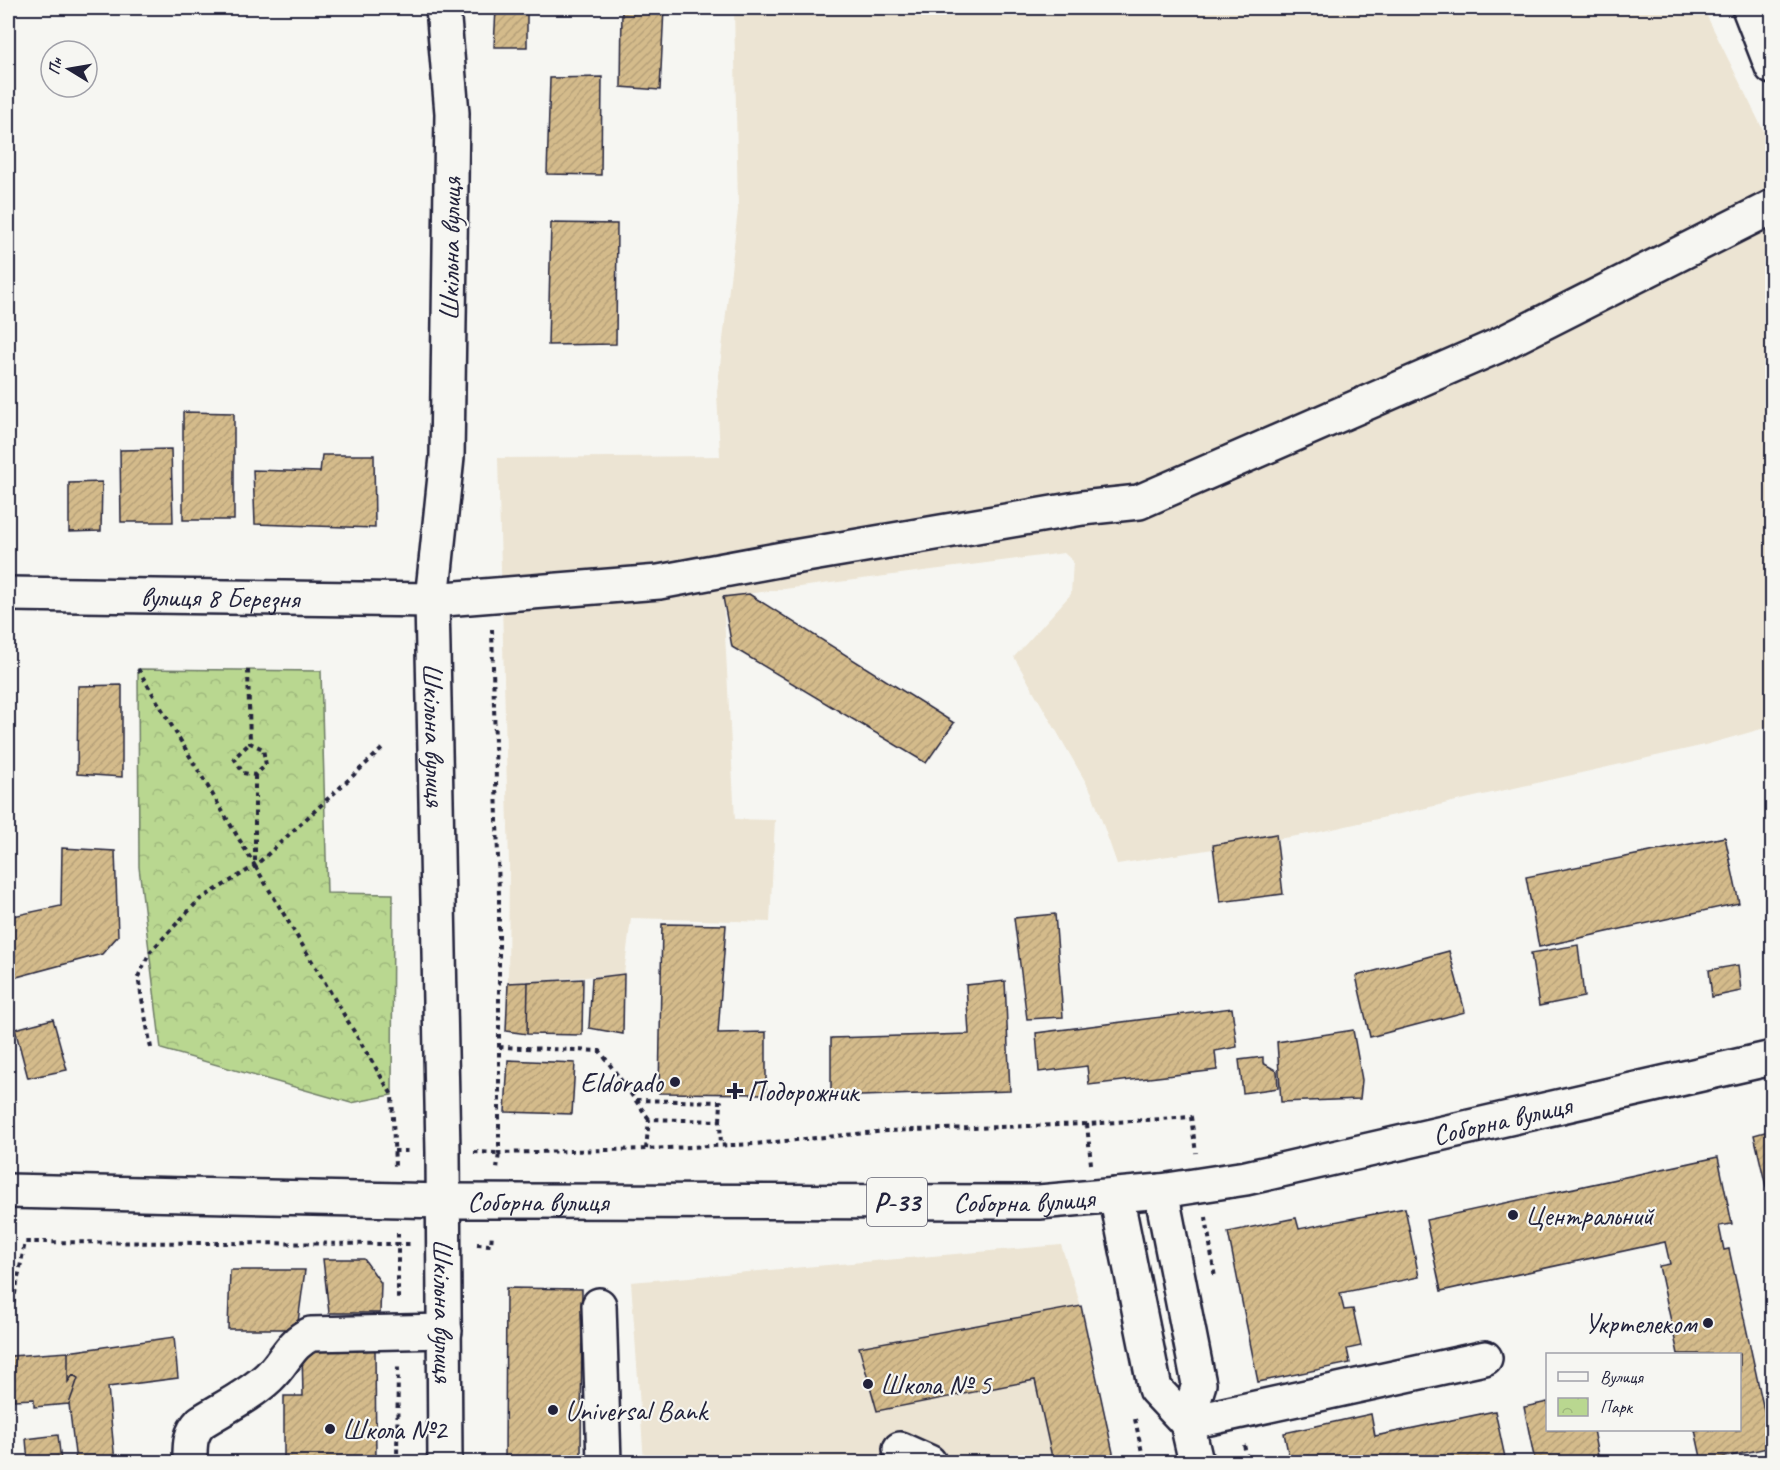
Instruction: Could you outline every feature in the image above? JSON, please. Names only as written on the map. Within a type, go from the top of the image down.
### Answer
[{"type":"street","name":"Шкільна вулиця","points":[[442,8],[452,113],[447,446],[432,600],[444,1201],[445,1462]]},
{"type":"street","points":[[1749,8],[1773,67]]},
{"type":"street","name":"вулиця 8 Березня","points":[[8,594],[432,600],[659,582],[1053,513],[1139,502],[1497,346],[1773,207]]},
{"type":"street","name":"Соборна вулиця","points":[[8,1191],[444,1201],[1039,1202],[1161,1191],[1246,1178],[1773,1058]]},
{"type":"street","points":[[1161,1191],[1199,1384],[1187,1423],[1196,1462]]},
{"type":"street","points":[[1116,1195],[1155,1389],[1187,1423]]},
{"type":"street","points":[[599,1305],[604,1462]]},
{"type":"street","points":[[190,1462],[190,1439],[194,1429],[271,1376],[300,1338],[311,1334],[445,1331]]},
{"type":"street","points":[[1187,1423],[1485,1358]]},
{"type":"street","points":[[900,1449],[929,1462]]},
{"type":"path","points":[[491,595],[499,896],[499,1153],[721,1146],[886,1131],[1087,1124]]},
{"type":"path","points":[[138,669],[392,1095]]},
{"type":"path","points":[[248,670],[250,743],[234,758],[243,773],[255,775]]},
{"type":"path","points":[[250,743],[263,749],[266,765],[255,775],[255,866]]},
{"type":"path","points":[[151,1048],[138,977],[150,952],[199,900],[255,866],[384,747]]},
{"type":"path","points":[[499,1047],[600,1051],[649,1119],[646,1149]]},
{"type":"path","points":[[635,1100],[721,1102],[721,1146]]},
{"type":"path","points":[[1191,1117],[1215,1280]]},
{"type":"path","points":[[649,1119],[720,1121]]},
{"type":"path","points":[[8,1330],[25,1242],[398,1244],[397,1462]]},
{"type":"shaded area","points":[[734,8],[1703,8],[1772,148],[1772,726],[1705,745],[1315,833],[1117,864],[1092,793],[1014,657],[1071,594],[1073,561],[1064,553],[723,597],[735,819],[775,820],[770,922],[631,918],[624,974],[508,983],[509,863],[498,458],[720,456],[717,392],[738,210]]},
{"type":"shaded area","name":"Школа № 5","points":[[1061,1245],[1081,1306],[1115,1462],[644,1462],[631,1282]]},
{"type":"green space","points":[[138,669],[321,671],[327,893],[393,894],[392,1095],[351,1103],[161,1049],[139,867]]},
{"type":"building","points":[[496,8],[527,10],[527,47],[494,47]]},
{"type":"building","points":[[622,8],[664,8],[660,90],[621,87]]},
{"type":"building","points":[[602,77],[601,175],[547,174],[550,78]]},
{"type":"building","points":[[551,223],[617,224],[616,344],[548,345]]},
{"type":"building","points":[[183,412],[234,413],[234,520],[183,520]]},
{"type":"building","points":[[171,449],[173,522],[121,522],[120,450]]},
{"type":"building","points":[[322,455],[374,455],[375,528],[255,524],[253,470],[320,472]]},
{"type":"building","points":[[102,482],[101,531],[69,532],[69,483]]},
{"type":"building","points":[[749,594],[954,723],[926,763],[732,647],[723,597]]},
{"type":"building","points":[[122,685],[122,777],[77,774],[78,686]]},
{"type":"building","points":[[1276,834],[1283,894],[1220,902],[1213,845]]},
{"type":"building","points":[[1725,837],[1739,903],[1539,947],[1526,877]]},
{"type":"building","points":[[62,848],[115,851],[118,936],[102,954],[13,978],[8,956],[8,917],[61,906]]},
{"type":"building","points":[[1055,914],[1063,1017],[1027,1019],[1014,918]]},
{"type":"building","points":[[662,924],[726,925],[718,1033],[766,1032],[766,1094],[659,1093]]},
{"type":"building","points":[[1578,945],[1584,997],[1539,1006],[1531,953]]},
{"type":"building","points":[[1449,951],[1465,1012],[1370,1037],[1356,976]]},
{"type":"building","points":[[1738,965],[1741,991],[1712,997],[1709,970]]},
{"type":"building","points":[[624,974],[623,1034],[589,1028],[592,978]]},
{"type":"building","points":[[583,979],[582,1035],[527,1034],[528,982]]},
{"type":"building","points":[[1005,981],[1010,1091],[831,1097],[831,1038],[969,1034],[966,985]]},
{"type":"building","points":[[528,982],[527,1034],[506,1031],[508,983]]},
{"type":"building","points":[[1232,1008],[1237,1047],[1215,1051],[1217,1070],[1089,1085],[1087,1066],[1039,1072],[1036,1033]]},
{"type":"building","points":[[53,1019],[67,1070],[28,1078],[15,1029]]},
{"type":"building","points":[[1353,1030],[1362,1080],[1360,1099],[1281,1102],[1277,1042]]},
{"type":"building","points":[[1263,1057],[1263,1063],[1277,1071],[1278,1088],[1243,1093],[1239,1060]]},
{"type":"building","points":[[508,1060],[575,1063],[572,1114],[505,1112]]},
{"type":"building","points":[[1772,1130],[1772,1189],[1767,1191],[1754,1135]]},
{"type":"building","name":"Укртелеком","points":[[1718,1157],[1732,1224],[1719,1226],[1724,1250],[1729,1249],[1772,1447],[1702,1462],[1695,1431],[1741,1431],[1741,1353],[1678,1353],[1659,1266],[1670,1264],[1665,1242],[1441,1291],[1426,1220]]},
{"type":"building","points":[[1405,1208],[1419,1277],[1340,1293],[1344,1310],[1353,1309],[1361,1346],[1347,1349],[1350,1363],[1258,1382],[1228,1232],[1296,1218],[1299,1229]]},
{"type":"building","points":[[323,1259],[364,1259],[381,1283],[380,1313],[329,1313]]},
{"type":"building","points":[[230,1270],[305,1270],[297,1329],[228,1329]]},
{"type":"building","points":[[506,1288],[582,1289],[581,1462],[505,1462]]},
{"type":"building","points":[[1081,1306],[1115,1462],[1053,1462],[1035,1380],[877,1411],[859,1347]]},
{"type":"building","points":[[174,1337],[178,1378],[108,1387],[115,1462],[76,1462],[69,1404],[78,1378],[73,1375],[68,1382],[68,1352]]},
{"type":"building","name":"Школа №2","points":[[375,1349],[376,1462],[284,1462],[284,1396],[303,1396],[302,1350]]},
{"type":"building","points":[[68,1352],[68,1382],[73,1375],[78,1378],[69,1404],[34,1407],[34,1399],[14,1400],[11,1356]]},
{"type":"building","points":[[1546,1402],[1546,1431],[1593,1431],[1598,1456],[1565,1462],[1535,1462],[1524,1407]]},
{"type":"building","points":[[1495,1411],[1506,1462],[1290,1462],[1284,1433],[1371,1414],[1375,1436]]},
{"type":"building","points":[[58,1435],[61,1462],[28,1462],[26,1439]]},
{"type":"place","name":"Eldorado","points":[[675,1082]]},
{"type":"place","name":"Подорожник","points":[[735,1091]]},
{"type":"place","name":"Центральний","points":[[1513,1215]]},
{"type":"place","name":"Укртелеком","points":[[1708,1323]]},
{"type":"place","name":"Школа № 5","points":[[868,1384]]},
{"type":"place","name":"Universal Bank","points":[[553,1410]]},
{"type":"place","name":"Школа №2","points":[[330,1429]]}]
